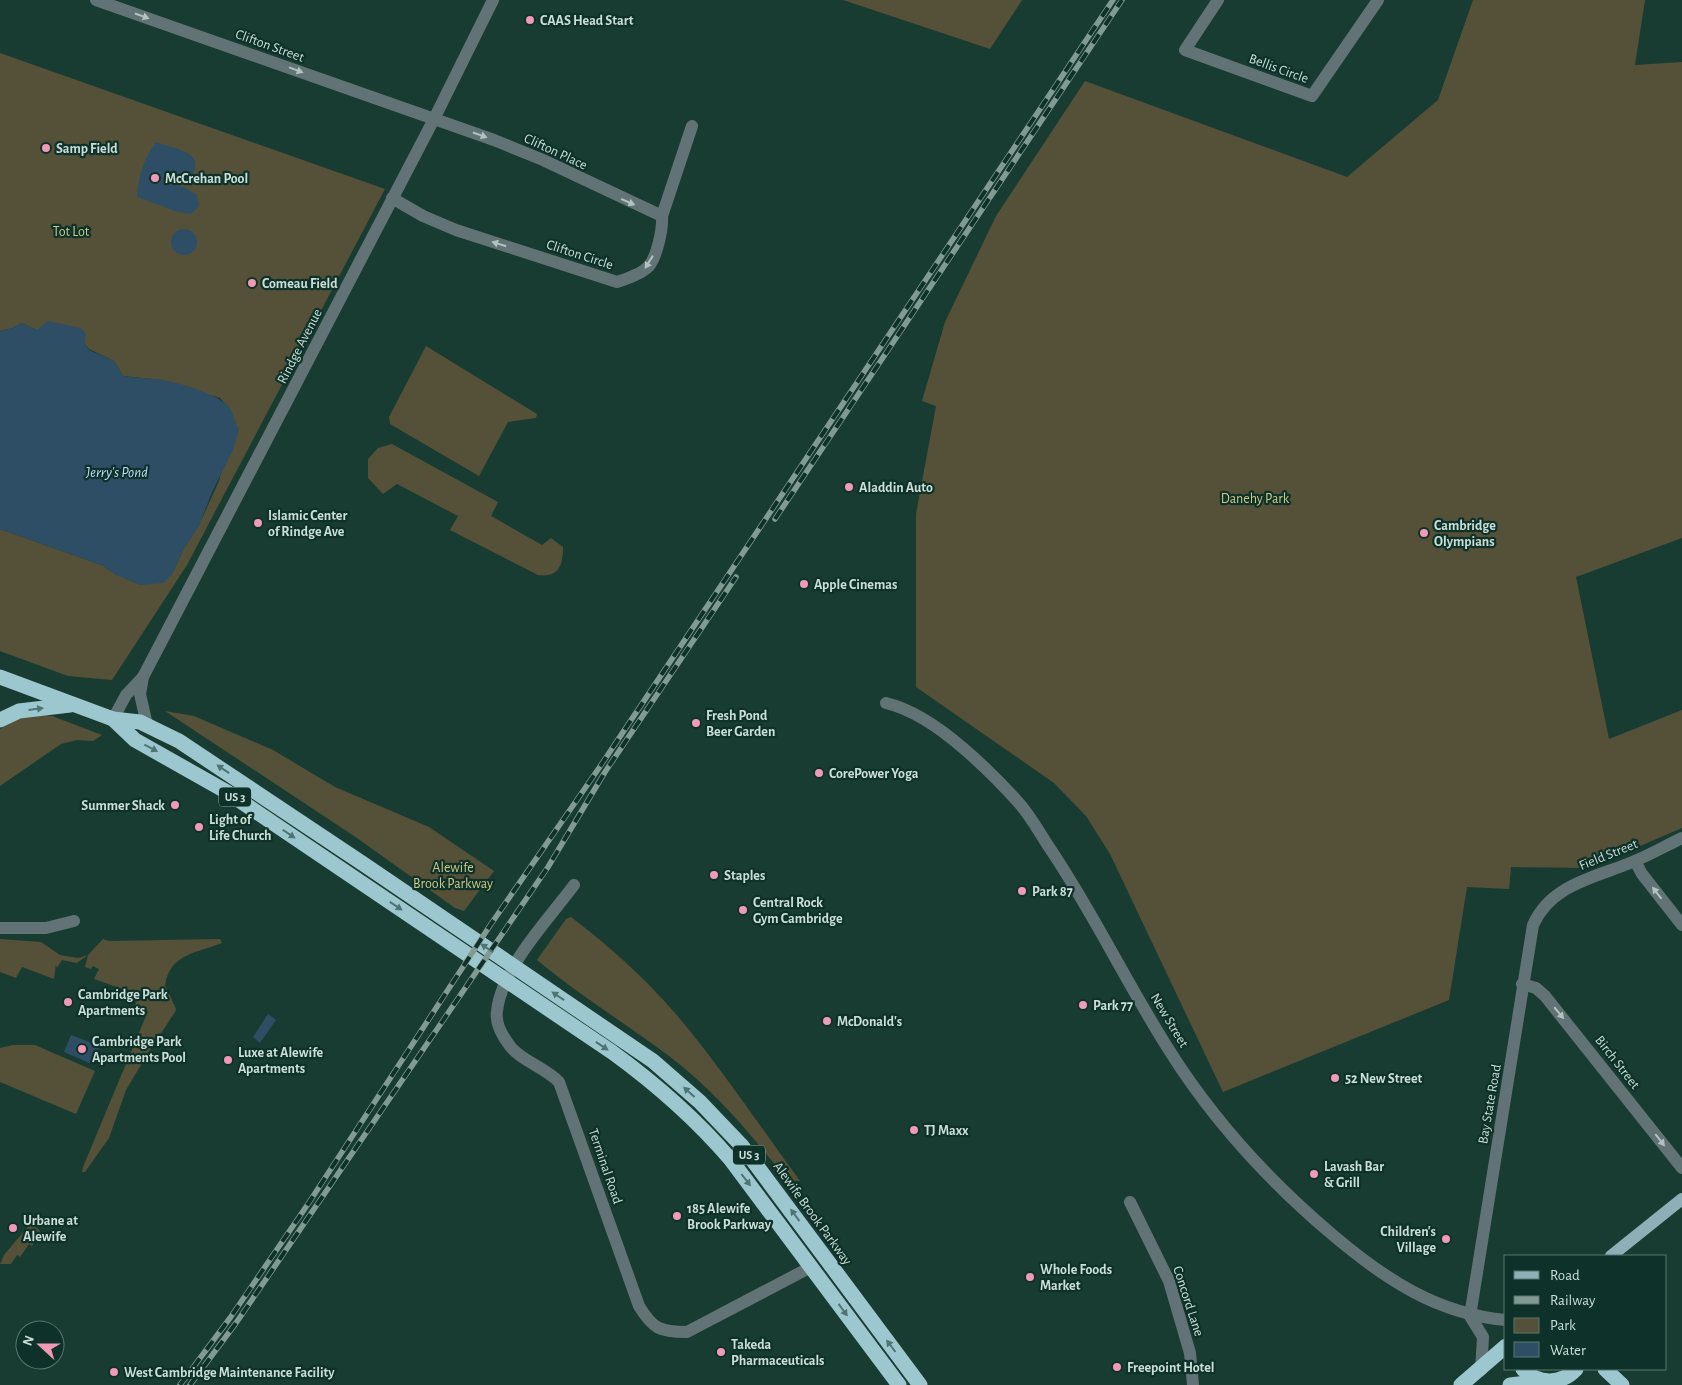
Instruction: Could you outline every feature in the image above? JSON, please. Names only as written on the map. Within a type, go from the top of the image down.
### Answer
[{"type":"highway","name":"Alewife Brook Parkway","points":[[0,678],[113,719],[146,725],[207,758],[528,975],[662,1069],[700,1102],[729,1131],[764,1174],[920,1385]]},
{"type":"highway","points":[[0,720],[19,711],[74,704]]},
{"type":"highway","name":"Alewife Brook Parkway","points":[[113,719],[135,740],[221,788],[519,989],[634,1068],[684,1110],[731,1160],[899,1385]]},
{"type":"highway","points":[[1461,1385],[1481,1370],[1504,1348]]},
{"type":"highway","points":[[1524,1370],[1532,1377],[1552,1383]]},
{"type":"highway","points":[[1510,1385],[1552,1383],[1565,1378],[1575,1370]]},
{"type":"highway","points":[[1606,1370],[1622,1385]]},
{"type":"main road","points":[[1612,1255],[1682,1199]]},
{"type":"street","name":"Clifton Street","points":[[96,0],[434,119]]},
{"type":"street","name":"Rindge Avenue","points":[[113,719],[126,696],[142,677],[434,119],[493,0]]},
{"type":"street","name":"Bellis Circle","points":[[1218,0],[1185,50],[1312,96],[1378,0]]},
{"type":"street","name":"Clifton Place","points":[[434,119],[535,157],[662,216]]},
{"type":"street","name":"Clifton Circle","points":[[392,198],[423,216],[456,230],[617,282],[644,270],[651,263],[662,231],[662,216],[692,126]]},
{"type":"street","name":"Rindge Avenue","points":[[142,677],[140,694],[146,725]]},
{"type":"street","name":"New Street","points":[[886,703],[907,710],[949,736],[984,765],[1020,804],[1066,872],[1169,1051],[1239,1142],[1279,1185],[1362,1259],[1410,1292],[1470,1316],[1504,1320]]},
{"type":"street","name":"Field Street","points":[[1548,901],[1567,887],[1635,861],[1682,838]]},
{"type":"street","points":[[1635,861],[1642,874],[1682,924]]},
{"type":"street","name":"Terminal Road","points":[[574,885],[514,966],[500,997],[496,1013],[501,1034],[511,1049],[549,1072],[559,1082],[638,1306],[651,1324],[668,1332],[688,1332],[811,1267]]},
{"type":"street","name":"Bay State Road","points":[[1470,1316],[1533,925],[1548,901]]},
{"type":"street","points":[[0,928],[46,928],[74,921]]},
{"type":"street","name":"Birch Street","points":[[1522,984],[1536,988],[1545,996],[1682,1168]]},
{"type":"street","name":"Concord Lane","points":[[1130,1202],[1169,1281],[1190,1353],[1193,1385]]},
{"type":"street","points":[[1470,1316],[1483,1336],[1481,1370]]},
{"type":"green space","points":[[843,0],[1022,0],[990,49]]},
{"type":"green space","name":"Danehy Park","points":[[1473,0],[1645,0],[1635,65],[1682,62],[1682,538],[1576,577],[1609,739],[1682,710],[1682,828],[1589,868],[1511,867],[1509,889],[1467,887],[1449,1000],[1223,1092],[1110,854],[1086,816],[1054,783],[916,687],[916,514],[936,406],[922,401],[945,322],[996,216],[1085,81],[1347,177],[1438,100]]},
{"type":"green space","name":"Tot Lot","points":[[0,53],[385,189],[187,565],[112,680],[68,676],[0,651],[0,529],[104,566],[116,575],[171,576],[183,550],[199,525],[219,481],[233,421],[230,409],[220,398],[162,380],[123,376],[114,361],[89,349],[85,344],[37,330],[22,323],[13,328],[0,331]]},
{"type":"green space","points":[[426,346],[537,414],[536,418],[508,422],[479,476],[390,424],[389,417]]},
{"type":"green space","points":[[392,444],[498,502],[491,516],[542,545],[551,538],[563,547],[561,565],[551,574],[538,575],[450,530],[458,516],[397,484],[383,494],[368,478],[368,459],[378,448]]},
{"type":"green space","name":"Alewife Brook Parkway","points":[[165,711],[194,716],[273,750],[335,787],[429,827],[494,871],[464,911],[455,908],[357,838]]},
{"type":"green space","points":[[30,714],[52,716],[102,735],[93,741],[77,740],[61,744],[0,786],[0,729],[14,719]]},
{"type":"green space","points":[[571,917],[625,962],[675,1013],[724,1075],[800,1181],[787,1180],[732,1114],[686,1070],[537,960],[566,919]]},
{"type":"green space","points":[[0,939],[41,942],[60,955],[78,958],[88,955],[77,963],[62,960],[57,968],[56,964],[54,979],[22,967],[16,978],[0,972]]},
{"type":"green space","points":[[103,939],[110,941],[220,939],[222,943],[186,956],[172,967],[165,985],[176,1009],[175,1012],[152,1047],[146,1043],[151,1048],[126,1090],[109,1138],[85,1172],[82,1172],[148,1011],[135,1005],[139,995],[94,979],[99,969],[93,966],[91,969],[85,967],[88,955]]},
{"type":"green space","points":[[13,1045],[35,1045],[95,1071],[76,1114],[0,1082],[0,1048]]},
{"type":"green space","points":[[31,1223],[40,1231],[32,1246],[29,1244],[20,1257],[17,1255],[11,1264],[0,1264],[4,1255]]},
{"type":"water","name":"McCrehan Pool","points":[[156,142],[186,152],[195,161],[192,176],[184,179],[173,177],[170,181],[171,184],[186,188],[197,195],[199,206],[191,214],[178,212],[137,197],[142,168]]},
{"type":"water","points":[[184,229],[193,233],[197,242],[193,251],[184,255],[175,251],[171,242],[175,233]]},
{"type":"water","name":"Jerry's Pond","points":[[48,321],[81,328],[86,334],[85,344],[89,350],[114,361],[123,376],[162,380],[188,386],[218,398],[231,410],[239,429],[233,450],[212,492],[199,526],[183,550],[171,576],[163,583],[140,585],[116,575],[104,566],[0,529],[0,331],[13,328],[22,323],[37,330]]},
{"type":"water","points":[[268,1014],[276,1020],[260,1043],[253,1037]]},
{"type":"water","name":"Cambridge Park Apartments Pool","points":[[71,1035],[100,1046],[92,1064],[64,1052]]},
{"type":"railway","points":[[180,1385],[230,1318],[308,1204],[491,924],[599,768],[1113,0]]},
{"type":"railway","points":[[775,519],[1122,0]]},
{"type":"railway","points":[[190,1385],[236,1323],[548,867],[605,772],[736,577]]},
{"type":"place","name":"CAAS Head Start","points":[[530,20]]},
{"type":"place","name":"Samp Field","points":[[46,148]]},
{"type":"place","name":"McCrehan Pool","points":[[155,178]]},
{"type":"place","name":"Comeau Field","points":[[252,283]]},
{"type":"place","name":"Aladdin Auto","points":[[849,487]]},
{"type":"place","name":"Islamic Center of Rindge Ave","points":[[258,523]]},
{"type":"place","name":"Cambridge Olympians","points":[[1424,533]]},
{"type":"place","name":"Apple Cinemas","points":[[804,584]]},
{"type":"place","name":"Fresh Pond Beer Garden","points":[[696,723]]},
{"type":"place","name":"CorePower Yoga","points":[[819,773]]},
{"type":"place","name":"Summer Shack","points":[[175,805]]},
{"type":"place","name":"Light of Life Church","points":[[199,827]]},
{"type":"place","name":"Staples","points":[[714,875]]},
{"type":"place","name":"Park 87","points":[[1022,891]]},
{"type":"place","name":"Central Rock Gym Cambridge","points":[[743,910]]},
{"type":"place","name":"Cambridge Park Apartments","points":[[68,1002]]},
{"type":"place","name":"Park 77","points":[[1083,1005]]},
{"type":"place","name":"McDonald's","points":[[827,1021]]},
{"type":"place","name":"Cambridge Park Apartments Pool","points":[[82,1049]]},
{"type":"place","name":"Luxe at Alewife Apartments","points":[[228,1060]]},
{"type":"place","name":"52 New Street","points":[[1335,1078]]},
{"type":"place","name":"TJ Maxx","points":[[914,1130]]},
{"type":"place","name":"Lavash Bar & Grill","points":[[1314,1174]]},
{"type":"place","name":"185 Alewife Brook Parkway","points":[[677,1216]]},
{"type":"place","name":"Urbane at Alewife","points":[[13,1228]]},
{"type":"place","name":"Children's Village","points":[[1446,1239]]},
{"type":"place","name":"Whole Foods Market","points":[[1030,1277]]},
{"type":"place","name":"Takeda Pharmaceuticals","points":[[721,1352]]},
{"type":"place","name":"Freepoint Hotel","points":[[1117,1367]]},
{"type":"place","name":"West Cambridge Maintenance Facility","points":[[114,1372]]}]
